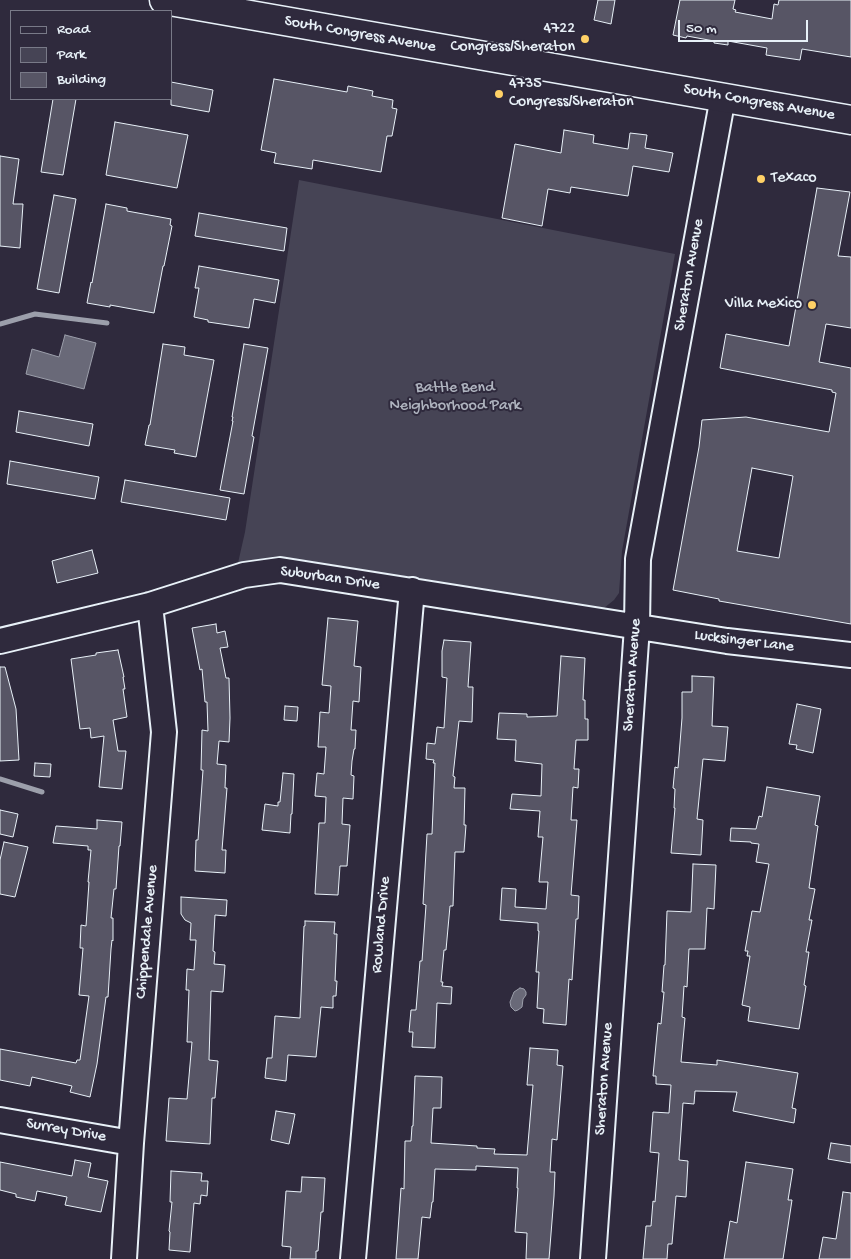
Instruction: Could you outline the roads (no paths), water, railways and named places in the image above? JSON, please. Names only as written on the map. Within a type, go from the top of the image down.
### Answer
[{"type":"main road","name":"South Congress Avenue","points":[[164,0],[851,120]]},
{"type":"street","name":"Sheraton Avenue","points":[[593,1259],[637,627],[638,559],[723,97]]},
{"type":"street","name":"Suburban Drive","points":[[0,641],[150,605],[244,575],[280,570],[637,627]]},
{"type":"street","name":"Rowland Drive","points":[[353,1259],[412,590]]},
{"type":"street","name":"Chippendale Avenue","points":[[124,1259],[131,1143],[164,732],[150,605]]},
{"type":"street","name":"Lucksinger Lane","points":[[637,627],[727,641],[851,655]]},
{"type":"street","name":"Surrey Drive","points":[[0,1120],[131,1143]]},
{"type":"water","points":[[65,335],[96,343],[84,389],[26,374],[32,349],[59,357]]},
{"type":"water","points":[[520,988],[524,989],[526,995],[523,999],[522,1007],[515,1011],[511,1007],[510,1002],[514,992]]},
{"type":"waterway","points":[[0,324],[35,314],[107,323]]},
{"type":"waterway","points":[[0,779],[42,792]]},
{"type":"place","name":"4722 Congress/Sheraton","points":[[585,39]]},
{"type":"place","name":"4735 Congress/Sheraton","points":[[499,94]]},
{"type":"place","name":"Texaco","points":[[761,179]]},
{"type":"place","name":"Villa Mexico","points":[[812,305]]},
{"type":"park label","name":"Battle Bend Neighborhood Park","points":[[455,398]]}]
